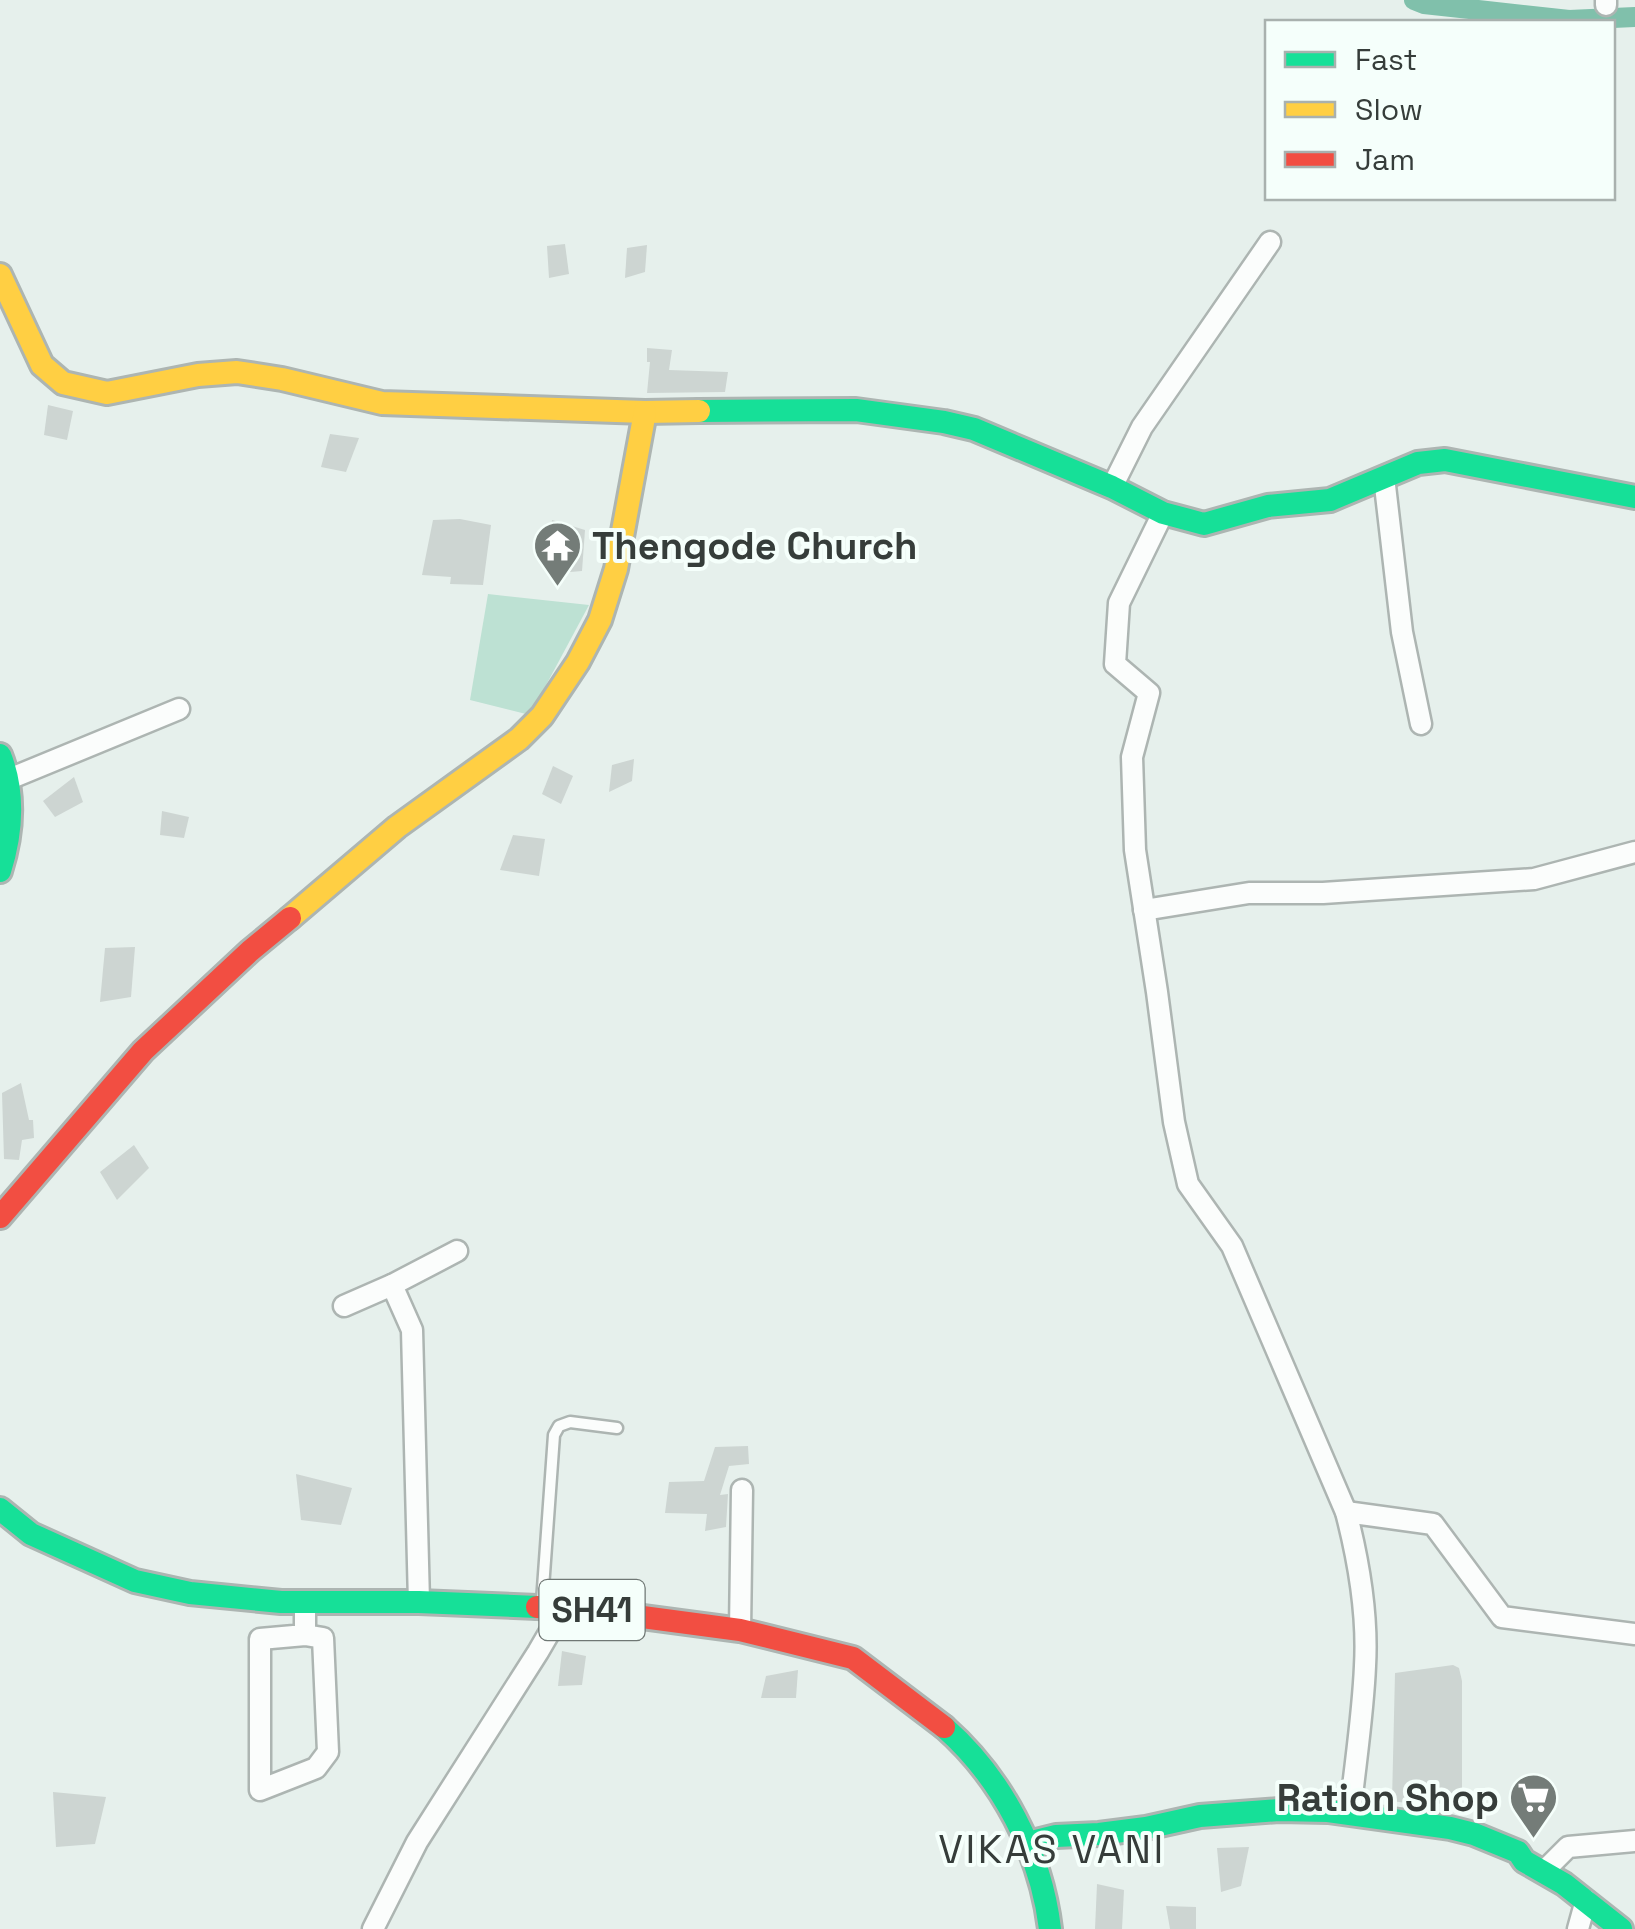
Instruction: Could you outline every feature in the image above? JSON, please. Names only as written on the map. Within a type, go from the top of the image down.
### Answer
[{"type":"street","points":[[1112,487],[1142,426],[1270,242]]},
{"type":"street","points":[[0,275],[42,365],[64,382],[93,391],[237,372],[282,378],[382,403],[645,412],[856,410],[974,429],[1112,487],[1163,513],[1204,524],[1268,506],[1330,500],[1418,463],[1445,460],[1635,498]]},
{"type":"street","points":[[0,1216],[143,1051],[250,951],[397,827],[519,739],[542,716],[600,620],[616,569],[645,412]]},
{"type":"street","points":[[1384,476],[1402,632],[1421,724]]},
{"type":"street","points":[[1163,513],[1119,603],[1115,664],[1149,693],[1132,756],[1135,850],[1174,1122],[1188,1184],[1232,1246],[1346,1512],[1364,1608],[1366,1666],[1350,1814]]},
{"type":"street","points":[[8,779],[179,709]]},
{"type":"street","points":[[0,755],[8,779],[8,850],[0,872]]},
{"type":"street","points":[[1144,910],[1249,892],[1323,893],[1534,879],[1635,852]]},
{"type":"street","points":[[344,1306],[457,1251]]},
{"type":"street","points":[[392,1285],[412,1330],[419,1602]]},
{"type":"street","points":[[740,1630],[742,1490]]},
{"type":"street","name":"SH41","points":[[0,1509],[31,1534],[135,1581],[190,1593],[305,1602],[419,1602],[590,1610],[740,1630],[853,1658],[969,1749],[1028,1843],[1046,1896],[1050,1929]]},
{"type":"street","points":[[1346,1512],[1433,1524],[1502,1617],[1635,1634]]},
{"type":"street","points":[[305,1602],[305,1635]]},
{"type":"street","points":[[374,1929],[417,1842],[552,1608]]},
{"type":"street","points":[[305,1635],[323,1638],[328,1752],[316,1768],[260,1790],[260,1639],[305,1635]]},
{"type":"street","points":[[1028,1843],[1056,1836],[1146,1828],[1200,1816],[1279,1810],[1328,1811],[1450,1828],[1518,1852],[1524,1861],[1564,1884],[1621,1929]]},
{"type":"street","points":[[1543,1872],[1568,1847],[1635,1841]]},
{"type":"street","points":[[1578,1929],[1586,1900]]},
{"type":"lane","points":[[552,1608],[554,1436],[559,1426],[570,1422],[617,1428]]},
{"type":"green space","points":[[488,594],[589,605],[530,715],[470,700]]},
{"type":"building","points":[[565,244],[569,274],[549,278],[547,246]]},
{"type":"building","points":[[647,245],[645,272],[625,278],[627,248]]},
{"type":"building","points":[[647,348],[672,350],[669,370],[728,372],[725,392],[647,393]]},
{"type":"building","points":[[48,405],[73,411],[67,440],[44,435]]},
{"type":"building","points":[[330,434],[359,438],[346,472],[321,467]]},
{"type":"building","points":[[460,519],[491,525],[483,585],[450,584],[451,577],[422,575],[433,520]]},
{"type":"building","points":[[552,520],[585,530],[582,571],[547,574]]},
{"type":"building","points":[[634,759],[632,781],[609,792],[612,765]]},
{"type":"building","points":[[553,766],[573,776],[561,804],[542,794]]},
{"type":"building","points":[[74,777],[83,802],[55,817],[43,801]]},
{"type":"building","points":[[162,811],[189,817],[184,838],[160,835]]},
{"type":"building","points":[[513,835],[545,839],[539,876],[500,870]]},
{"type":"building","points":[[135,947],[131,997],[100,1002],[105,948]]},
{"type":"building","points":[[21,1083],[29,1120],[33,1120],[34,1138],[22,1140],[19,1160],[4,1159],[2,1093]]},
{"type":"building","points":[[134,1145],[149,1168],[117,1200],[100,1172]]},
{"type":"building","points":[[748,1446],[749,1464],[729,1466],[720,1495],[728,1494],[726,1527],[705,1531],[707,1514],[665,1513],[669,1482],[704,1481],[715,1447]]},
{"type":"building","points":[[296,1474],[352,1488],[341,1525],[301,1520]]},
{"type":"building","points":[[562,1651],[586,1656],[582,1685],[558,1686]]},
{"type":"building","points":[[1453,1665],[1459,1668],[1462,1681],[1462,1795],[1449,1803],[1420,1805],[1392,1801],[1395,1673]]},
{"type":"building","points":[[798,1670],[796,1698],[761,1698],[766,1676]]},
{"type":"building","points":[[53,1792],[106,1797],[95,1844],[56,1847]]},
{"type":"building","points":[[1249,1847],[1241,1886],[1221,1892],[1217,1848]]},
{"type":"building","points":[[1097,1884],[1124,1890],[1122,1929],[1095,1929]]},
{"type":"building","points":[[1166,1906],[1196,1907],[1196,1929],[1170,1929]]},
{"type":"waterway","points":[[1414,0],[1569,20],[1635,17]]},
{"type":"traffic: fast","points":[[699,411],[856,410],[944,422],[974,429],[1112,487],[1163,513],[1204,524],[1268,506],[1330,500],[1418,463],[1445,460],[1635,497]]},
{"type":"traffic: fast","points":[[0,755],[10,813],[0,871]]},
{"type":"traffic: fast","points":[[0,1509],[31,1534],[135,1581],[190,1593],[281,1602],[537,1607]]},
{"type":"traffic: fast","points":[[944,1727],[984,1769],[1015,1819],[1038,1873],[1050,1929]]},
{"type":"traffic: fast","points":[[1028,1843],[1056,1836],[1146,1828],[1200,1816],[1279,1810],[1328,1811],[1450,1828],[1518,1852],[1524,1861],[1564,1884],[1621,1929]]},
{"type":"traffic: slow","points":[[0,275],[42,365],[63,383],[107,393],[198,375],[237,372],[382,403],[699,411]]},
{"type":"traffic: slow","points":[[290,918],[397,827],[519,739],[542,716],[600,620],[616,569],[645,412]]},
{"type":"traffic: jam","points":[[0,1217],[143,1051],[290,918]]},
{"type":"traffic: jam","points":[[537,1607],[740,1630],[853,1658],[944,1727]]},
{"type":"place","name":"Thengode Church","points":[[557,588]]},
{"type":"place","name":"Ration Shop","points":[[1534,1840]]},
{"type":"district","name":"VIKAS VANI","points":[[1052,1849]]}]
